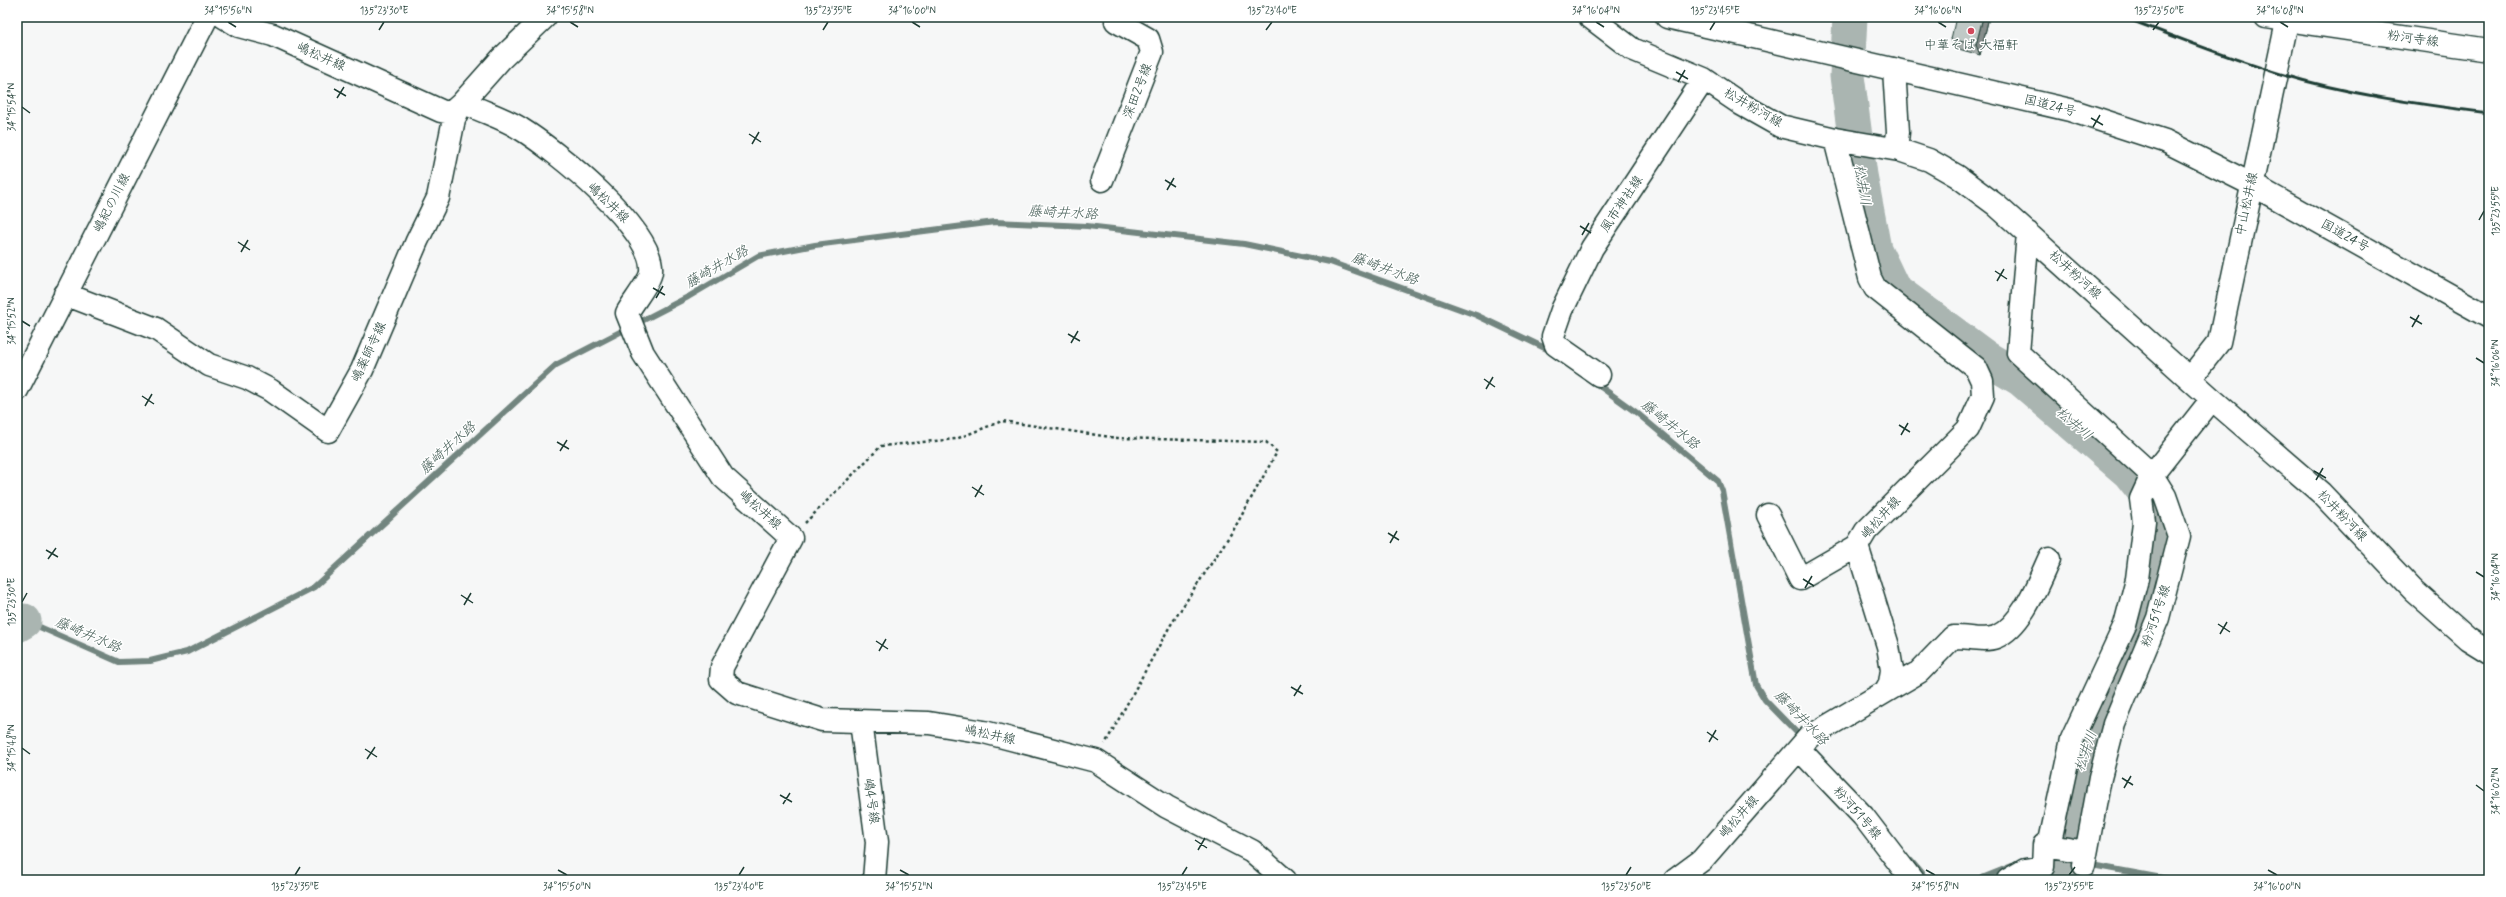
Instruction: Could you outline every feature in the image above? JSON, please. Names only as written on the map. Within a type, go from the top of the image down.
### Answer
[{"type":"main road","name":"嶋紀の川線","points":[[17,390],[207,17]]},
{"type":"main road","name":"嶋松井線","points":[[224,17],[239,26],[273,35],[441,112],[451,113],[461,104],[469,105],[520,128],[563,160],[624,215],[643,242],[650,259],[651,272],[645,285],[635,297],[628,313],[631,326],[671,398],[723,477],[791,538],[722,667],[721,679],[736,693],[822,720],[929,723],[984,732],[1096,761],[1167,807],[1252,851],[1285,880]]},
{"type":"main road","name":"嶋薬師寺線","points":[[66,294],[156,329],[209,365],[247,378],[270,390],[328,431],[362,370],[417,241],[438,198],[454,118],[461,104],[501,60],[546,17]]},
{"type":"main road","name":"深田2号線","points":[[1102,180],[1152,52],[1148,39],[1122,27],[1116,21],[1117,17]]},
{"type":"main road","name":"松井粉河線","points":[[1590,17],[1632,49],[1704,79],[1741,104],[1780,126],[1839,140],[1892,148],[1929,160],[1957,176],[1996,205],[2212,399],[2321,493],[2413,590],[2468,639],[2489,652]]},
{"type":"main road","name":"国道24号","points":[[1666,17],[2070,110],[2165,141],[2251,184],[2489,317]]},
{"type":"main road","name":"粉河寺線","points":[[2266,17],[2489,50]]},
{"type":"main road","name":"中山松井線","points":[[2190,379],[2219,342],[2251,184],[2300,21]]},
{"type":"main road","points":[[1888,68],[1898,132],[1892,148]]},
{"type":"main road","name":"風市神社線","points":[[1599,375],[1556,345],[1553,336],[1562,310],[1592,248],[1704,79]]},
{"type":"main road","name":"嶋松井線","points":[[1675,880],[1702,860],[1803,744],[1885,692],[1890,683],[1892,670],[1888,646],[1857,546],[1866,531],[1968,429],[1980,408],[1983,396],[1982,381],[1976,368],[1875,288],[1870,278],[1839,140]]},
{"type":"main road","name":"粉河51号線","points":[[2028,233],[2018,353],[2151,477],[2165,496],[2179,536],[2158,618],[2114,724],[2100,778],[2085,856],[2047,846]]},
{"type":"main road","points":[[2008,880],[2025,870],[2043,867],[2072,739],[2125,625],[2137,579],[2144,522],[2141,499],[2151,477],[2212,399]]},
{"type":"main road","points":[[1768,515],[1800,579],[1857,546]]},
{"type":"main road","points":[[1885,692],[1919,672],[1953,637],[1978,639],[1996,637],[2012,626],[2032,597],[2049,559]]},
{"type":"main road","name":"嶋4号線","points":[[860,722],[877,842],[874,880]]},
{"type":"main road","name":"粉河51号線","points":[[1803,744],[1863,816],[1912,880]]},
{"type":"path","points":[[791,538],[881,446],[956,439],[1002,422],[1117,438],[1266,442],[1277,452],[1234,529],[1170,626],[1096,761]]},
{"type":"building","points":[[1956,17],[1983,17],[1976,45],[1951,39]]},
{"type":"waterway","name":"松井川","points":[[1850,17],[1847,76],[1860,175],[1874,249],[1893,289],[1986,358],[2021,379],[2129,472],[2148,496],[2156,515],[2155,557],[2148,586],[2114,668],[2084,750],[2074,786],[2060,842],[2060,880]]},
{"type":"waterway","name":"藤崎井水路","points":[[17,617],[119,662],[150,661],[187,652],[314,587],[556,365],[688,297],[758,256],[815,245],[995,222],[1087,226],[1244,244],[1330,262],[1476,315],[1551,351]]},
{"type":"waterway","name":"藤崎井水路","points":[[1594,382],[1637,413],[1718,481],[1722,491],[1756,685],[1765,700],[1803,739]]},
{"type":"waterway","points":[[17,625],[24,621]]},
{"type":"waterway","name":"藤崎井水路","points":[[1911,861],[1927,880]]},
{"type":"waterway","name":"藤崎井水路","points":[[1977,880],[2012,866]]},
{"type":"waterway","name":"藤崎井水路","points":[[2097,866],[2173,880]]},
{"type":"railway","points":[[2123,17],[2198,46],[2300,80],[2381,97],[2489,113]]},
{"type":"place","name":"中華そば 大福軒","points":[[1971,31]]}]
